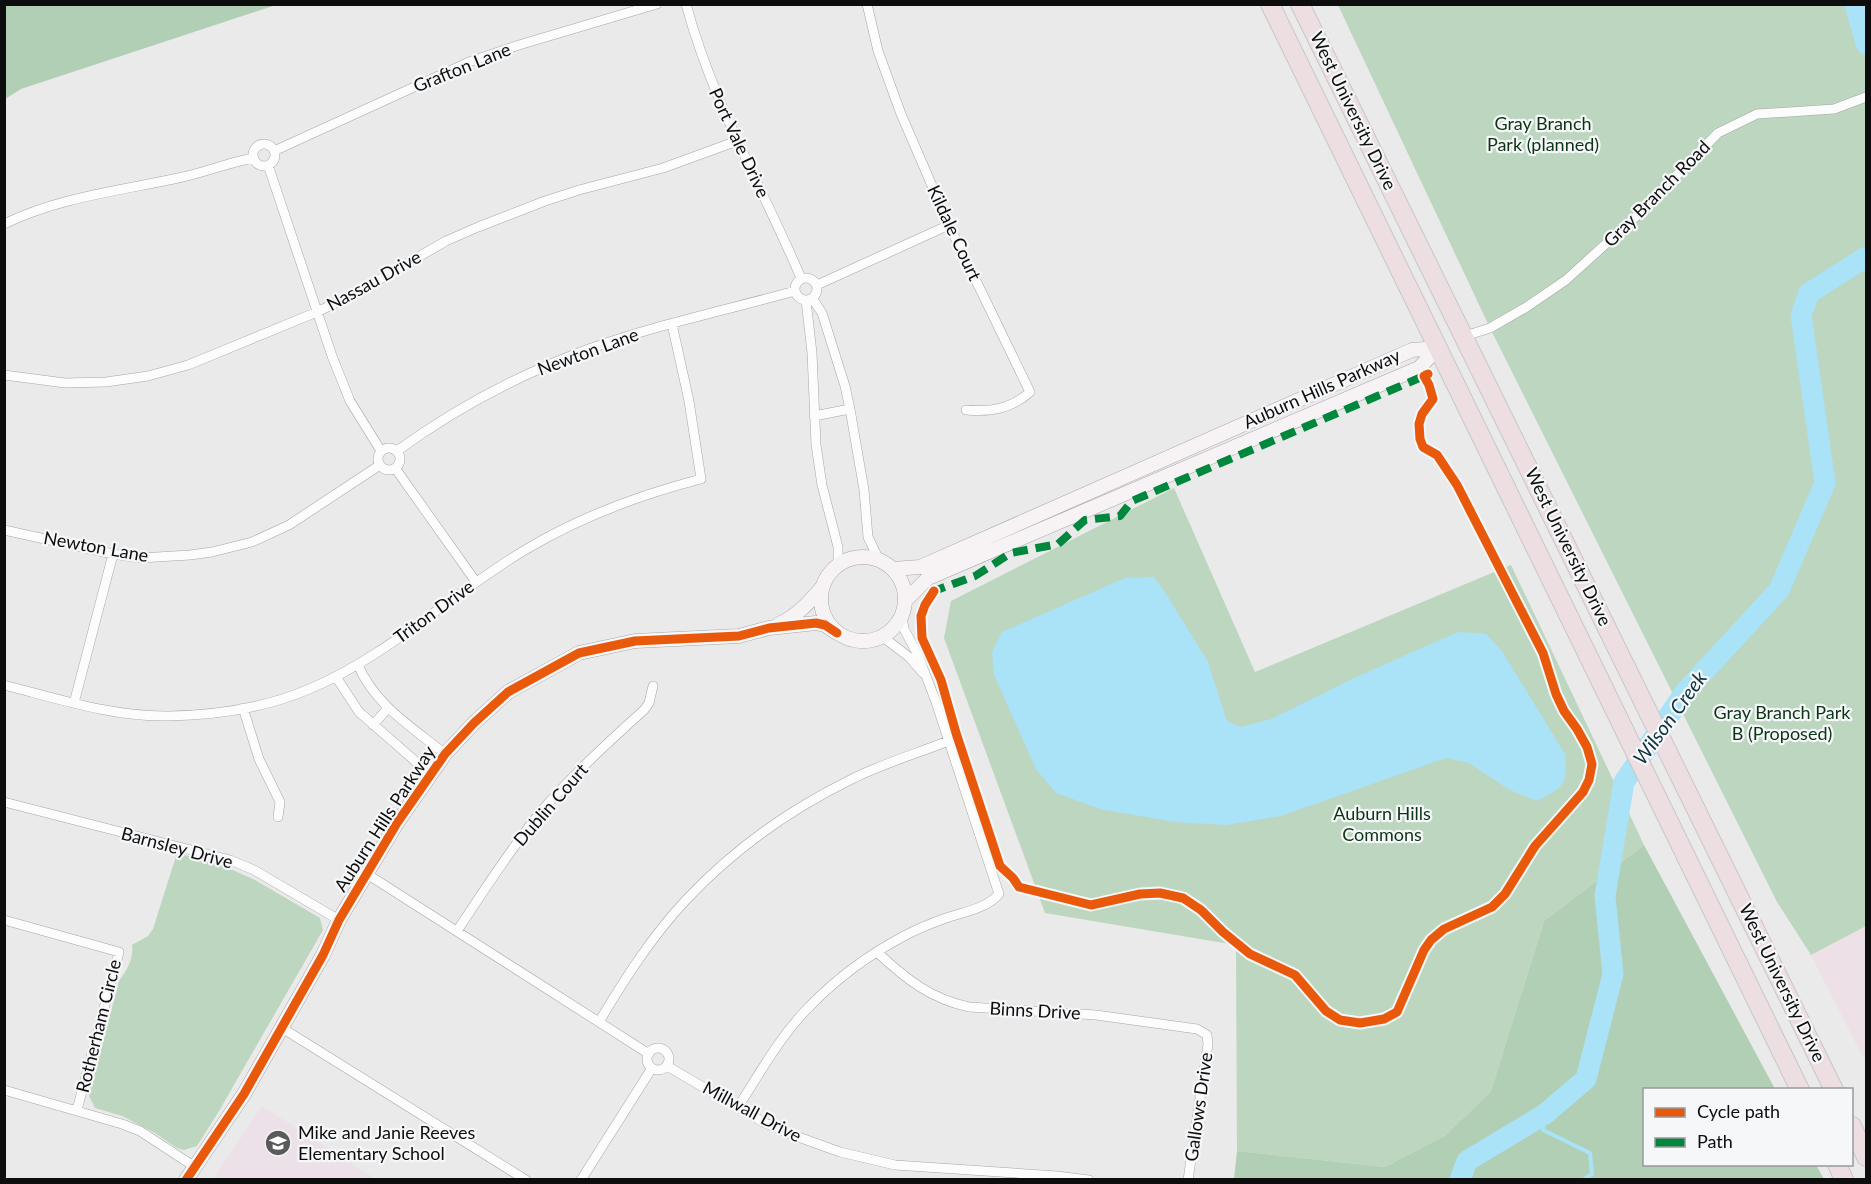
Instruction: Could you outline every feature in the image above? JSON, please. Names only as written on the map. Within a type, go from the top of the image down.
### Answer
[{"type":"highway","name":"West University Drive","points":[[1270,4],[1800,1088]]},
{"type":"highway","name":"West University Drive","points":[[1300,4],[1834,1088]]},
{"type":"highway","points":[[1438,348],[1465,336]]},
{"type":"highway","points":[[1853,1130],[1866,1157]]},
{"type":"street","name":"Grafton Lane","points":[[274,151],[469,62],[657,4]]},
{"type":"street","name":"Port Vale Drive","points":[[686,4],[708,74],[801,279]]},
{"type":"street","name":"Kildale Court","points":[[867,4],[878,51],[892,94],[949,225],[1030,392],[1018,403],[985,411],[966,410]]},
{"type":"street","name":"Gray Branch Road","points":[[1465,336],[1490,328],[1525,309],[1566,280],[1642,211],[1718,133],[1757,114],[1834,109],[1866,97]]},
{"type":"street","name":"Nassau Drive","points":[[4,375],[44,381],[106,382],[148,376],[208,357],[317,312],[356,293],[446,242],[489,222],[556,197],[663,168],[737,141]]},
{"type":"street","points":[[254,158],[255,150],[260,145],[270,145],[274,151],[274,158],[268,165]]},
{"type":"street","points":[[254,158],[260,164],[268,165]]},
{"type":"street","points":[[4,224],[33,211],[70,200],[184,177],[254,158]]},
{"type":"street","points":[[268,165],[317,312],[350,401],[381,451]]},
{"type":"street","points":[[816,285],[949,225]]},
{"type":"street","points":[[801,279],[811,279],[816,285],[816,293],[809,299],[800,299],[795,291],[796,283],[801,279]]},
{"type":"street","name":"Newton Lane","points":[[397,451],[426,429],[453,413],[534,371],[600,345],[795,291]]},
{"type":"street","points":[[809,299],[822,313],[833,345],[850,409],[864,490],[867,533],[879,560]]},
{"type":"street","points":[[809,299],[816,445],[822,485],[838,547],[838,565]]},
{"type":"street","name":"Triton Drive","points":[[4,685],[111,712],[193,715],[243,708],[289,697],[336,677],[386,647],[525,550],[589,517],[649,494],[701,479],[689,401],[672,324]]},
{"type":"street","name":"Auburn Hills Parkway","points":[[893,569],[920,567],[1412,350],[1438,348]]},
{"type":"street","name":"Auburn Hills Parkway","points":[[906,600],[928,578],[1419,368],[1438,348]]},
{"type":"street","points":[[814,416],[850,409]]},
{"type":"street","points":[[391,448],[397,451],[400,458],[395,468],[388,469],[380,465],[378,456],[381,451],[391,448]]},
{"type":"street","name":"Newton Lane","points":[[4,530],[140,558],[189,555],[252,542],[289,525],[380,465]]},
{"type":"street","points":[[395,468],[476,582]]},
{"type":"street","points":[[74,703],[113,554]]},
{"type":"street","points":[[862,557],[879,560],[893,569],[902,583],[906,600],[902,616],[893,630],[872,641],[860,641],[837,633],[829,624],[821,599],[830,573],[838,565],[862,557]]},
{"type":"street","name":"Auburn Hills Parkway","points":[[769,628],[790,619],[804,608],[824,585]]},
{"type":"street","points":[[738,1107],[786,1034],[808,1007],[852,970],[914,931],[989,903],[999,894],[918,655],[904,629],[902,616]]},
{"type":"street","name":"Auburn Hills Parkway","points":[[186,1179],[234,1111],[323,955],[339,920],[397,823],[445,754],[508,692],[579,653],[635,641],[739,636],[769,628],[816,622],[837,633]]},
{"type":"street","points":[[883,637],[909,657],[925,675]]},
{"type":"street","points":[[357,665],[365,681],[388,708],[445,754]]},
{"type":"street","points":[[336,677],[355,707],[430,774]]},
{"type":"street","name":"Dublin Court","points":[[457,932],[525,831],[560,790],[644,710],[649,703],[653,686]]},
{"type":"street","points":[[243,708],[259,759],[280,802],[278,817]]},
{"type":"street","points":[[373,725],[388,708]]},
{"type":"street","points":[[598,1022],[623,982],[669,920],[686,900],[749,842],[797,809],[852,778],[948,741]]},
{"type":"street","name":"Barnsley Drive","points":[[4,801],[230,860],[254,870],[339,920]]},
{"type":"street","name":"Millwall Drive","points":[[367,874],[649,1054],[657,1048],[664,1050],[669,1055],[667,1066],[763,1122],[840,1152],[896,1165],[1089,1179]]},
{"type":"street","name":"Rotherham Circle","points":[[4,920],[119,952],[77,1110]]},
{"type":"street","name":"Binns Drive","points":[[878,952],[897,970],[930,994],[949,1003],[979,1008],[1096,1015],[1197,1029],[1207,1035]]},
{"type":"street","points":[[282,1028],[526,1179]]},
{"type":"street","name":"Gallows Drive","points":[[1188,1179],[1208,1044],[1207,1035]]},
{"type":"street","points":[[649,1054],[648,1061],[652,1068],[661,1070],[667,1066]]},
{"type":"street","points":[[581,1179],[652,1068]]},
{"type":"street","points":[[4,1090],[107,1118],[140,1131],[195,1167]]},
{"type":"shaded area","points":[[1866,926],[1866,1063],[1811,955]]},
{"type":"shaded area","name":"Mike and Janie Reeves Elementary School","points":[[262,1106],[376,1179],[213,1179]]},
{"type":"green space","points":[[5,4],[276,5],[21,89],[5,99]]},
{"type":"green space","points":[[1338,5],[1866,5],[1866,926],[1811,955],[1777,902],[1490,328]]},
{"type":"green space","name":"Auburn Hills Commons","points":[[1174,488],[1255,672],[1511,565],[1644,845],[1544,921],[1491,1091],[1446,1135],[1385,1167],[1237,1151],[1236,945],[1045,913],[944,638],[951,601]]},
{"type":"green space","points":[[1644,845],[1774,1088],[1643,1088],[1643,1166],[1817,1166],[1824,1179],[1234,1179],[1237,1151],[1385,1167],[1446,1135],[1491,1091],[1544,921]]},
{"type":"green space","points":[[177,853],[219,864],[255,880],[320,918],[323,930],[197,1146],[184,1150],[122,1116],[95,1108],[89,1096],[119,981],[131,960],[132,945],[148,936],[153,929]]},
{"type":"water","points":[[1154,577],[1208,662],[1227,721],[1241,727],[1271,719],[1356,677],[1458,632],[1486,634],[1502,651],[1565,754],[1566,773],[1562,784],[1553,793],[1537,801],[1510,790],[1469,763],[1446,758],[1281,816],[1226,825],[1174,822],[1100,809],[1056,793],[1036,769],[994,675],[992,652],[1002,632],[1125,578]]},
{"type":"waterway","name":"Wilson Creek","points":[[1855,4],[1866,44]]},
{"type":"waterway","name":"Wilson Creek","points":[[1460,1180],[1467,1161],[1545,1114],[1586,1079],[1613,974],[1605,896],[1624,782],[1685,692],[1779,590],[1825,483],[1801,315],[1809,293],[1866,257]]},
{"type":"waterway","points":[[1545,1114],[1543,1130],[1590,1153],[1592,1174],[1583,1180]]},
{"type":"marked path","points":[[932,594],[934,591],[975,576],[1011,553],[1058,544],[1085,520],[1120,516],[1132,501],[1424,376]]},
{"type":"cycle path","points":[[934,591],[921,616],[922,638],[941,680],[1000,866],[1019,887],[1091,905],[1140,894],[1160,893],[1183,898],[1201,910],[1250,954],[1295,975],[1326,1011],[1340,1020],[1360,1023],[1384,1019],[1397,1012],[1424,950],[1431,940],[1444,929],[1492,907],[1505,894],[1535,846],[1583,792],[1589,780],[1592,764],[1587,747],[1556,694],[1543,653],[1457,485],[1437,455],[1423,447],[1419,424],[1422,414],[1433,399],[1424,376],[1428,374]]},
{"type":"cycle path","points":[[186,1180],[244,1094],[323,955],[339,920],[397,823],[445,754],[508,692],[579,653],[635,641],[739,636],[769,628],[816,623],[825,625],[837,633]]},
{"type":"place","name":"Mike and Janie Reeves Elementary School","points":[[278,1143]]},
{"type":"park label","name":"Gray Branch Park (planned)","points":[[1543,134]]},
{"type":"park label","name":"Gray Branch Park B (Proposed)","points":[[1782,723]]}]
